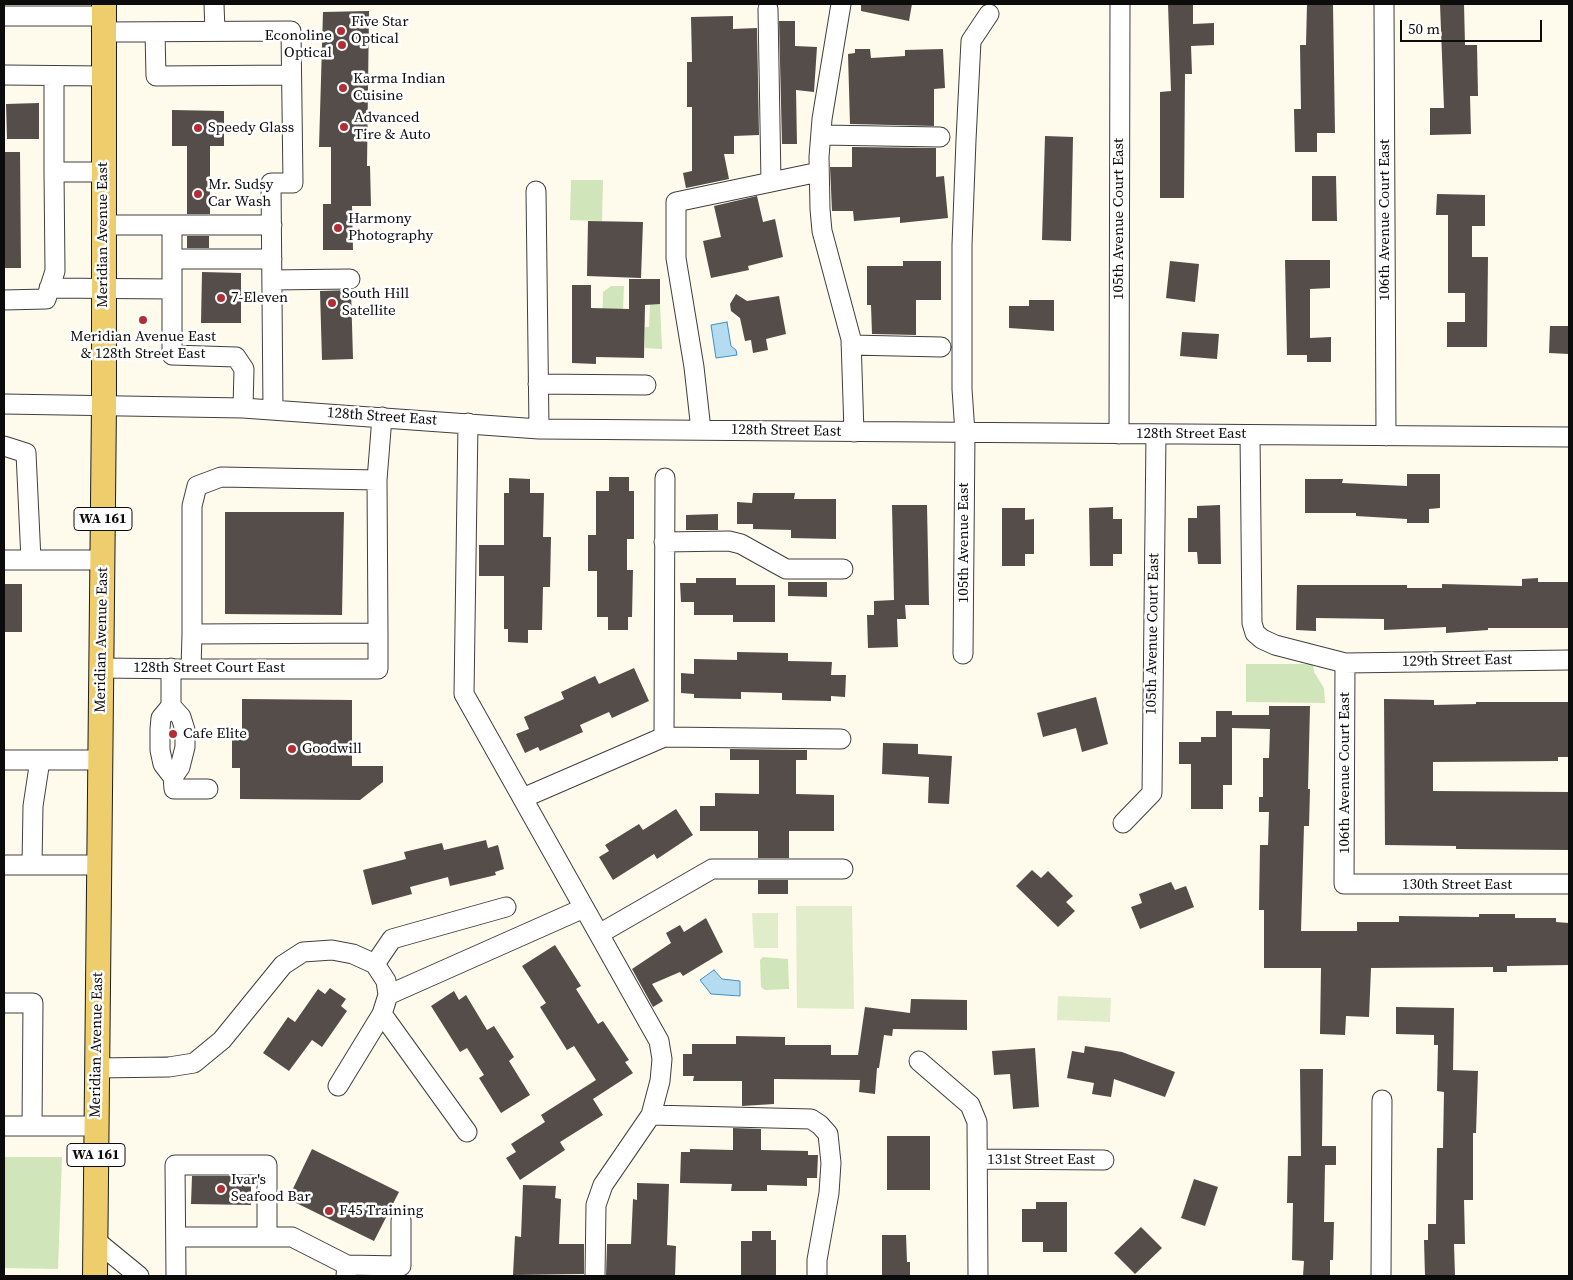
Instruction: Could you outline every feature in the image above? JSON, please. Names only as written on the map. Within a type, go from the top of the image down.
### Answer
[{"type":"main road","name":"Meridian Avenue East","points":[[95,1276],[103,560],[104,17]]},
{"type":"street","points":[[214,4],[215,31]]},
{"type":"street","points":[[841,4],[821,135],[819,172],[822,231],[845,316],[851,346],[854,432]]},
{"type":"street","name":"105th Avenue Court East","points":[[1119,434],[1120,4]]},
{"type":"street","name":"106th Avenue Court East","points":[[1384,4],[1386,436]]},
{"type":"street","points":[[768,9],[771,182]]},
{"type":"street","name":"105th Avenue East","points":[[963,654],[965,433],[962,389],[962,246],[971,41],[989,14]]},
{"type":"street","points":[[4,16],[104,17],[155,32],[291,31],[293,183],[272,183],[273,410]]},
{"type":"street","points":[[155,32],[156,76],[292,75]]},
{"type":"street","points":[[4,76],[103,76]]},
{"type":"street","points":[[4,300],[46,299],[55,271],[54,76]]},
{"type":"street","points":[[821,135],[940,137]]},
{"type":"street","points":[[54,172],[103,172]]},
{"type":"street","points":[[700,430],[694,367],[676,258],[676,202],[819,172]]},
{"type":"street","points":[[536,191],[539,429]]},
{"type":"street","points":[[103,225],[272,225]]},
{"type":"street","points":[[172,225],[172,355],[236,356],[244,368],[243,408]]},
{"type":"street","points":[[172,259],[272,259]]},
{"type":"street","points":[[272,280],[350,279]]},
{"type":"street","points":[[49,288],[172,289]]},
{"type":"street","points":[[851,346],[941,347]]},
{"type":"street","points":[[538,384],[646,385]]},
{"type":"street","name":"128th Street East","points":[[4,404],[243,408],[539,429],[1569,437]]},
{"type":"street","points":[[192,634],[378,633],[377,480],[382,417]]},
{"type":"street","points":[[468,423],[464,694],[659,1041],[662,1059],[661,1074],[652,1115],[603,1185],[596,1205],[595,1276]]},
{"type":"street","name":"105th Avenue Court East","points":[[1123,822],[1152,793],[1156,434]]},
{"type":"street","name":"129th Street East","points":[[1250,435],[1252,623],[1255,633],[1275,645],[1345,663],[1569,660]]},
{"type":"street","points":[[4,446],[26,453],[31,560]]},
{"type":"street","points":[[191,669],[192,506],[196,486],[221,477],[377,480]]},
{"type":"street","points":[[664,737],[665,478]]},
{"type":"street","points":[[664,542],[729,541],[741,544],[786,569],[843,569]]},
{"type":"street","points":[[4,560],[103,560]]},
{"type":"street","name":"128th Street Court East","points":[[101,668],[378,669],[378,633]]},
{"type":"street","name":"106th Avenue Court East","points":[[1344,884],[1345,663]]},
{"type":"street","points":[[171,668],[171,706],[181,718],[185,730],[185,746],[180,767],[173,777]]},
{"type":"street","points":[[171,706],[161,718],[160,750],[163,764],[173,777],[174,789],[208,789]]},
{"type":"street","points":[[523,798],[664,737],[841,739]]},
{"type":"street","points":[[4,760],[100,760]]},
{"type":"street","points":[[32,866],[33,806],[40,760]]},
{"type":"street","points":[[4,866],[99,866]]},
{"type":"street","points":[[599,934],[712,869],[843,869]]},
{"type":"street","name":"130th Street East","points":[[1344,884],[1569,884]]},
{"type":"street","points":[[375,964],[392,939],[506,907]]},
{"type":"street","points":[[388,995],[584,908]]},
{"type":"street","points":[[97,1068],[169,1067],[194,1063],[222,1040],[283,964],[295,954],[332,950],[353,954],[375,964],[386,981],[388,995],[382,1014],[338,1086]]},
{"type":"street","points":[[4,1003],[32,1003],[32,1126]]},
{"type":"street","points":[[382,1014],[467,1132]]},
{"type":"street","points":[[919,1061],[962,1097],[974,1111],[977,1122],[978,1159],[978,1276]]},
{"type":"street","points":[[1381,1276],[1382,1100]]},
{"type":"street","points":[[652,1115],[811,1119],[820,1125],[828,1134],[831,1163],[829,1193],[817,1260],[817,1276]]},
{"type":"street","points":[[4,1126],[97,1126]]},
{"type":"street","name":"131st Street East","points":[[978,1159],[1104,1160]]},
{"type":"street","points":[[176,1276],[176,1164],[267,1165],[267,1237]]},
{"type":"street","points":[[176,1237],[292,1237],[347,1271],[401,1266],[402,1220]]},
{"type":"street","points":[[95,1240],[139,1276]]},
{"type":"green space","points":[[571,180],[603,180],[602,221],[570,220]]},
{"type":"green space","points":[[611,286],[624,286],[623,309],[602,333],[603,292]]},
{"type":"green space","points":[[650,304],[660,304],[662,349],[645,348],[645,327],[649,327]]},
{"type":"green space","points":[[1246,664],[1313,664],[1314,672],[1324,688],[1325,703],[1246,702]]},
{"type":"green space","points":[[796,906],[852,906],[854,1009],[797,1008]]},
{"type":"green space","points":[[752,913],[778,913],[778,948],[754,948]]},
{"type":"green space","points":[[763,957],[788,959],[789,989],[765,990],[761,987],[760,960]]},
{"type":"green space","points":[[1058,996],[1111,998],[1110,1022],[1057,1020]]},
{"type":"green space","points":[[4,1157],[62,1157],[58,1269],[4,1268]]},
{"type":"water","points":[[727,322],[731,346],[736,350],[737,355],[716,358],[711,325]]},
{"type":"water","points":[[714,970],[722,979],[740,981],[740,996],[711,994],[700,980]]},
{"type":"building","points":[[861,4],[912,4],[909,21],[861,11]]},
{"type":"building","points":[[1168,4],[1193,4],[1193,24],[1214,23],[1214,45],[1191,46],[1192,74],[1185,74],[1184,198],[1160,198],[1160,92],[1171,91]]},
{"type":"building","points":[[1307,4],[1333,4],[1335,133],[1317,133],[1317,152],[1295,152],[1294,109],[1301,109],[1300,45],[1306,45]]},
{"type":"building","points":[[1440,4],[1464,4],[1465,45],[1477,45],[1478,96],[1470,96],[1471,134],[1430,135],[1430,108],[1444,108]]},
{"type":"building","points":[[369,11],[367,166],[370,166],[371,206],[352,206],[353,250],[323,250],[323,204],[331,204],[331,147],[319,147],[323,12]]},
{"type":"building","points":[[733,16],[733,29],[757,28],[759,135],[734,136],[734,154],[724,154],[729,179],[686,188],[683,173],[692,171],[692,107],[687,107],[687,62],[692,62],[691,17]]},
{"type":"building","points":[[779,21],[795,21],[795,46],[817,47],[814,92],[796,90],[797,144],[782,144]]},
{"type":"building","points":[[855,49],[870,49],[871,58],[905,56],[905,50],[943,49],[945,88],[934,89],[934,126],[850,124],[848,54],[855,53]]},
{"type":"building","points":[[39,103],[39,139],[7,139],[6,104]]},
{"type":"building","points":[[172,110],[224,111],[224,146],[210,146],[210,214],[187,214],[187,146],[172,146]]},
{"type":"building","points":[[1045,136],[1073,137],[1071,241],[1042,240]]},
{"type":"building","points":[[852,147],[936,148],[936,177],[944,176],[948,218],[900,223],[900,217],[854,221],[853,211],[832,211],[830,167],[852,167]]},
{"type":"building","points":[[4,152],[20,152],[21,268],[4,268]]},
{"type":"building","points":[[1312,176],[1336,176],[1337,221],[1312,221]]},
{"type":"building","points":[[1437,194],[1485,195],[1485,226],[1472,226],[1472,257],[1488,257],[1487,347],[1447,347],[1447,322],[1465,322],[1465,293],[1448,293],[1448,215],[1436,215]]},
{"type":"building","points":[[757,196],[763,222],[775,219],[783,257],[748,266],[749,270],[711,278],[703,241],[721,237],[714,206]]},
{"type":"building","points":[[588,221],[643,222],[641,278],[587,276]]},
{"type":"building","points":[[187,236],[209,236],[209,248],[187,248]]},
{"type":"building","points":[[1285,260],[1330,260],[1330,288],[1310,289],[1310,338],[1331,337],[1331,362],[1307,362],[1307,355],[1287,355]]},
{"type":"building","points":[[903,261],[941,261],[941,300],[916,300],[916,335],[872,334],[871,305],[867,305],[867,266],[903,266]]},
{"type":"building","points":[[1170,261],[1199,264],[1195,302],[1166,298]]},
{"type":"building","name":"7-Eleven","points":[[202,272],[241,273],[241,323],[201,323]]},
{"type":"building","points":[[629,279],[660,279],[660,304],[645,305],[644,358],[596,357],[596,364],[572,363],[572,285],[591,285],[591,308],[629,309]]},
{"type":"building","points":[[351,290],[353,359],[322,360],[320,291]]},
{"type":"building","points":[[736,294],[747,301],[779,296],[786,334],[766,339],[768,350],[753,353],[751,340],[745,341],[740,318],[731,311],[730,304]]},
{"type":"building","points":[[1029,300],[1054,300],[1054,331],[1009,328],[1009,306],[1029,306]]},
{"type":"building","points":[[1550,326],[1569,326],[1569,354],[1549,353]]},
{"type":"building","points":[[1182,332],[1219,334],[1217,359],[1180,356]]},
{"type":"building","points":[[1407,474],[1440,474],[1440,508],[1429,509],[1429,523],[1407,523],[1407,519],[1356,516],[1356,513],[1305,513],[1305,479],[1343,479],[1342,483],[1407,486]]},
{"type":"building","points":[[609,477],[629,477],[629,491],[634,491],[634,539],[627,539],[627,570],[633,570],[632,617],[628,617],[628,630],[608,630],[608,617],[597,617],[597,571],[588,571],[588,535],[596,535],[596,491],[609,491]]},
{"type":"building","points":[[509,478],[530,479],[530,493],[544,493],[543,537],[551,537],[550,587],[543,587],[542,630],[528,630],[528,643],[508,642],[508,629],[504,629],[504,576],[479,576],[479,545],[504,545],[504,493],[509,493]]},
{"type":"building","points":[[753,493],[795,493],[794,499],[836,499],[836,539],[791,538],[791,530],[753,529],[753,524],[737,524],[737,502],[752,503]]},
{"type":"building","points":[[892,505],[927,505],[929,605],[905,605],[906,619],[897,619],[898,647],[868,648],[867,615],[874,615],[874,601],[894,600]]},
{"type":"building","points":[[1220,505],[1221,564],[1198,564],[1197,552],[1188,552],[1188,518],[1197,518],[1197,506]]},
{"type":"building","points":[[1113,507],[1113,519],[1122,519],[1122,554],[1113,554],[1113,566],[1090,566],[1089,508]]},
{"type":"building","points":[[1002,508],[1025,508],[1025,520],[1034,519],[1034,554],[1025,554],[1025,566],[1002,566]]},
{"type":"building","points":[[225,512],[344,512],[342,615],[225,614]]},
{"type":"building","points":[[718,514],[718,530],[686,530],[686,515]]},
{"type":"building","points":[[696,578],[736,578],[736,585],[775,585],[775,622],[733,622],[733,615],[694,615],[694,602],[681,602],[680,583],[696,583]]},
{"type":"building","points":[[1538,578],[1538,582],[1569,582],[1569,628],[1488,628],[1488,630],[1446,633],[1446,627],[1384,630],[1384,619],[1316,618],[1316,631],[1296,630],[1297,585],[1407,585],[1407,588],[1442,588],[1442,584],[1522,586],[1522,579]]},
{"type":"building","points":[[788,582],[827,582],[827,597],[788,596]]},
{"type":"building","points":[[4,584],[22,584],[22,632],[4,632]]},
{"type":"building","points":[[737,652],[788,653],[788,661],[832,662],[831,675],[846,675],[845,697],[831,696],[831,701],[782,700],[782,693],[741,692],[741,699],[694,698],[694,694],[681,693],[681,673],[694,674],[694,659],[737,660]]},
{"type":"building","points":[[634,668],[649,701],[612,718],[609,712],[580,725],[583,732],[540,751],[538,747],[525,753],[516,734],[529,729],[524,717],[564,699],[561,692],[595,676],[599,684]]},
{"type":"building","points":[[1096,697],[1108,744],[1082,752],[1076,728],[1043,737],[1037,713]]},
{"type":"building","name":"Goodwill","points":[[242,699],[352,700],[352,766],[383,766],[383,782],[360,800],[240,799],[240,768],[232,768],[232,732],[242,732]]},
{"type":"building","points":[[1384,699],[1434,700],[1434,705],[1476,704],[1476,702],[1569,702],[1569,757],[1558,757],[1558,761],[1433,762],[1433,791],[1569,792],[1569,850],[1456,849],[1456,846],[1385,845]]},
{"type":"building","points":[[1269,706],[1310,706],[1309,826],[1304,826],[1301,931],[1357,931],[1357,922],[1399,922],[1399,916],[1479,917],[1479,914],[1515,914],[1515,918],[1556,918],[1556,922],[1569,923],[1569,965],[1507,966],[1507,972],[1493,972],[1493,967],[1371,968],[1369,1017],[1346,1016],[1345,1035],[1320,1034],[1321,968],[1264,968],[1264,910],[1259,910],[1260,845],[1268,845],[1269,812],[1259,812],[1259,797],[1263,797],[1263,758],[1269,758],[1270,729],[1232,728],[1232,785],[1223,785],[1223,809],[1191,809],[1191,764],[1179,764],[1179,742],[1201,742],[1201,737],[1216,737],[1216,711],[1232,711],[1232,715],[1269,715]]},
{"type":"building","points":[[883,743],[918,744],[918,754],[952,756],[949,804],[928,803],[929,777],[882,774]]},
{"type":"building","points":[[730,749],[807,750],[807,760],[796,760],[796,794],[834,795],[834,831],[789,831],[789,858],[758,858],[758,831],[700,831],[700,806],[715,806],[715,793],[759,794],[759,760],[730,760]]},
{"type":"building","points":[[676,809],[693,835],[657,859],[654,854],[613,880],[599,857],[609,851],[605,845],[639,824],[643,830]]},
{"type":"building","points":[[486,840],[488,848],[498,845],[504,869],[495,872],[496,875],[450,886],[448,877],[410,887],[412,894],[372,905],[363,870],[406,859],[404,852],[442,843],[444,850]]},
{"type":"building","points":[[1032,870],[1041,878],[1048,871],[1073,896],[1066,902],[1075,911],[1058,927],[1016,886]]},
{"type":"building","points":[[758,880],[788,880],[788,894],[758,894]]},
{"type":"building","points":[[1171,882],[1175,890],[1186,886],[1194,907],[1140,929],[1131,907],[1142,903],[1139,894]]},
{"type":"building","points":[[706,918],[723,952],[683,976],[680,972],[652,984],[663,1001],[653,1007],[632,969],[671,943],[666,933],[680,925],[684,932]]},
{"type":"building","points":[[555,945],[581,986],[576,989],[598,1024],[603,1021],[629,1060],[625,1062],[633,1073],[593,1099],[603,1115],[560,1142],[565,1150],[520,1180],[506,1158],[516,1152],[511,1144],[545,1122],[541,1115],[596,1080],[574,1046],[567,1050],[540,1007],[546,1003],[522,966]]},
{"type":"building","points":[[330,988],[346,999],[341,1006],[347,1011],[322,1047],[312,1040],[289,1071],[263,1053],[288,1017],[295,1022],[318,989],[325,994]]},
{"type":"building","points":[[454,991],[459,1000],[466,995],[487,1030],[494,1026],[514,1057],[509,1061],[530,1095],[501,1113],[479,1078],[484,1075],[467,1048],[460,1052],[431,1006]]},
{"type":"building","points":[[911,999],[967,1000],[967,1030],[893,1029],[892,1036],[884,1035],[879,1068],[877,1068],[875,1094],[859,1092],[860,1080],[774,1079],[774,1104],[742,1106],[742,1081],[693,1081],[694,1076],[683,1076],[683,1054],[692,1054],[692,1044],[736,1044],[736,1036],[785,1037],[785,1045],[831,1045],[831,1055],[858,1055],[865,1007],[910,1013]]},
{"type":"building","points":[[1396,1007],[1454,1008],[1453,1070],[1478,1071],[1476,1133],[1473,1133],[1473,1200],[1464,1200],[1465,1244],[1454,1244],[1455,1276],[1425,1276],[1424,1240],[1428,1240],[1428,1224],[1436,1224],[1437,1148],[1443,1148],[1444,1092],[1437,1091],[1438,1045],[1434,1045],[1434,1035],[1396,1034]]},
{"type":"building","points":[[1085,1046],[1122,1052],[1175,1072],[1165,1097],[1114,1079],[1111,1097],[1092,1094],[1094,1083],[1067,1078],[1072,1051],[1084,1053]]},
{"type":"building","points":[[1035,1048],[1039,1107],[1013,1109],[1010,1074],[994,1075],[992,1051]]},
{"type":"building","points":[[1300,1069],[1323,1069],[1322,1146],[1336,1146],[1336,1165],[1325,1165],[1324,1222],[1334,1222],[1333,1260],[1330,1260],[1330,1276],[1303,1276],[1304,1261],[1292,1260],[1293,1203],[1287,1203],[1288,1156],[1301,1156]]},
{"type":"building","points":[[733,1128],[761,1129],[761,1150],[808,1151],[808,1155],[818,1155],[817,1178],[807,1178],[807,1186],[767,1185],[767,1191],[731,1191],[732,1184],[680,1183],[681,1152],[690,1152],[690,1149],[733,1150]]},
{"type":"building","points":[[887,1136],[930,1136],[930,1190],[887,1190]]},
{"type":"building","points":[[312,1149],[399,1192],[374,1241],[288,1199]]},
{"type":"building","name":"Ivar's Seafood Bar","points":[[192,1176],[251,1176],[251,1205],[191,1204]]},
{"type":"building","points":[[1194,1179],[1218,1187],[1205,1226],[1181,1218]]},
{"type":"building","points":[[637,1183],[669,1184],[667,1245],[676,1246],[675,1276],[606,1275],[607,1244],[631,1244],[633,1199],[637,1200]]},
{"type":"building","points":[[523,1185],[556,1186],[555,1198],[561,1199],[559,1244],[584,1244],[584,1274],[513,1275],[515,1236],[521,1237]]},
{"type":"building","points":[[1036,1202],[1067,1202],[1067,1252],[1043,1252],[1043,1242],[1022,1242],[1022,1209],[1036,1209]]},
{"type":"building","points":[[1141,1227],[1162,1248],[1135,1274],[1114,1253]]},
{"type":"building","points":[[752,1231],[771,1231],[771,1240],[776,1240],[776,1276],[741,1276],[741,1241],[752,1241]]},
{"type":"building","points":[[882,1235],[906,1235],[907,1262],[910,1262],[910,1276],[882,1276]]},
{"type":"place","name":"Five Star Optical","points":[[341,31]]},
{"type":"place","name":"Econoline Optical","points":[[342,45]]},
{"type":"place","name":"Karma Indian Cuisine","points":[[343,88]]},
{"type":"place","name":"Advanced Tire & Auto","points":[[344,127]]},
{"type":"place","name":"Speedy Glass","points":[[198,128]]},
{"type":"place","name":"Mr. Sudsy Car Wash","points":[[198,194]]},
{"type":"place","name":"Harmony Photography","points":[[338,228]]},
{"type":"place","name":"7-Eleven","points":[[221,298]]},
{"type":"place","name":"South Hill Satellite","points":[[332,303]]},
{"type":"place","name":"Meridian Avenue East & 128th Street East","points":[[143,320]]},
{"type":"place","name":"Cafe Elite","points":[[173,734]]},
{"type":"place","name":"Goodwill","points":[[292,749]]},
{"type":"place","name":"Ivar's Seafood Bar","points":[[221,1189]]},
{"type":"place","name":"F45 Training","points":[[329,1211]]}]
